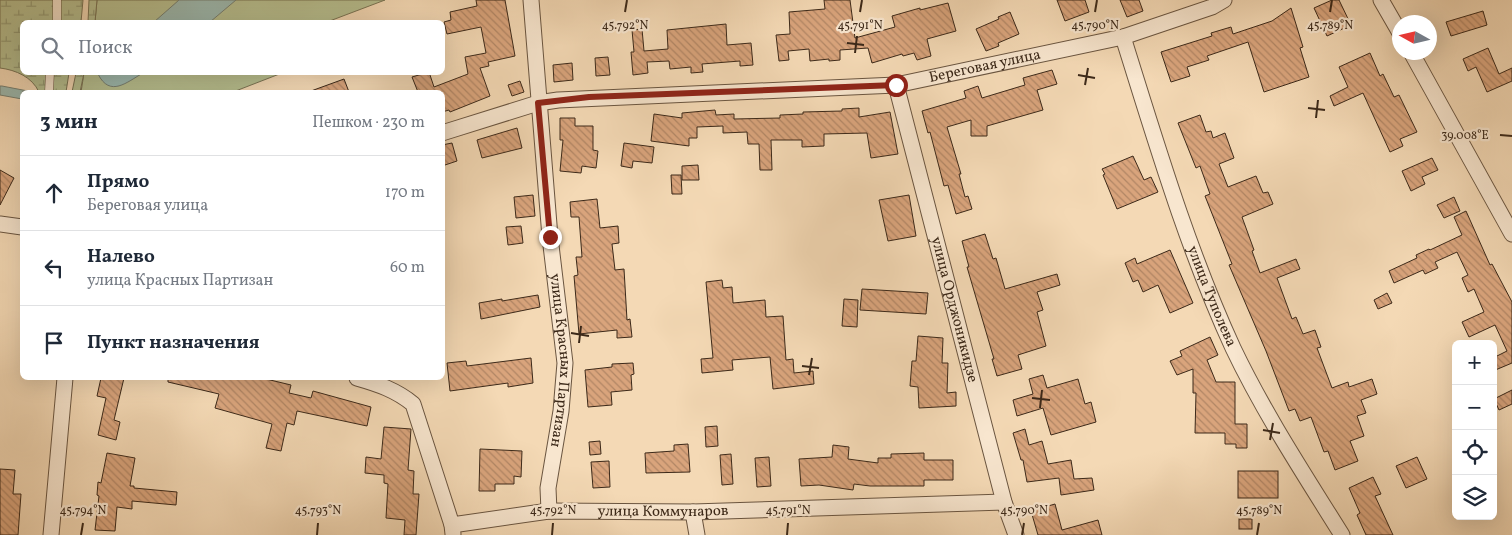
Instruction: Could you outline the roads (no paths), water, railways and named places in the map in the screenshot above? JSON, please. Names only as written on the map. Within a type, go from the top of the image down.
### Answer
[{"type":"street","name":"улица Красных Партизан","points":[[531,0],[550,237],[565,363],[561,410],[548,488],[549,511]]},
{"type":"street","name":"Береговая улица","points":[[445,132],[538,103],[589,97],[896,85],[1123,37],[1212,7],[1224,0]]},
{"type":"street","points":[[1381,0],[1392,19]]},
{"type":"street","name":"улица Туполева","points":[[1123,37],[1191,249],[1230,341],[1260,399],[1342,535]]},
{"type":"street","points":[[1415,60],[1512,234]]},
{"type":"street","name":"улица Орджоникидзе","points":[[896,85],[1004,502],[1016,535]]},
{"type":"street","points":[[0,224],[20,227]]},
{"type":"street","points":[[51,535],[65,380]]},
{"type":"street","name":"улица Коммунаров","points":[[364,380],[390,388],[401,394],[412,404],[453,530],[549,511],[693,512],[1004,502]]},
{"type":"street","points":[[693,512],[696,535]]},
{"type":"lane","points":[[57,0],[57,20]]},
{"type":"lane","points":[[49,90],[50,75]]},
{"type":"water","points":[[179,0],[236,0],[212,20],[156,20]]},
{"type":"water","points":[[99,75],[140,75],[125,84],[113,87],[103,81]]},
{"type":"water","points":[[0,86],[22,90],[20,90],[20,99],[0,95]]}]
